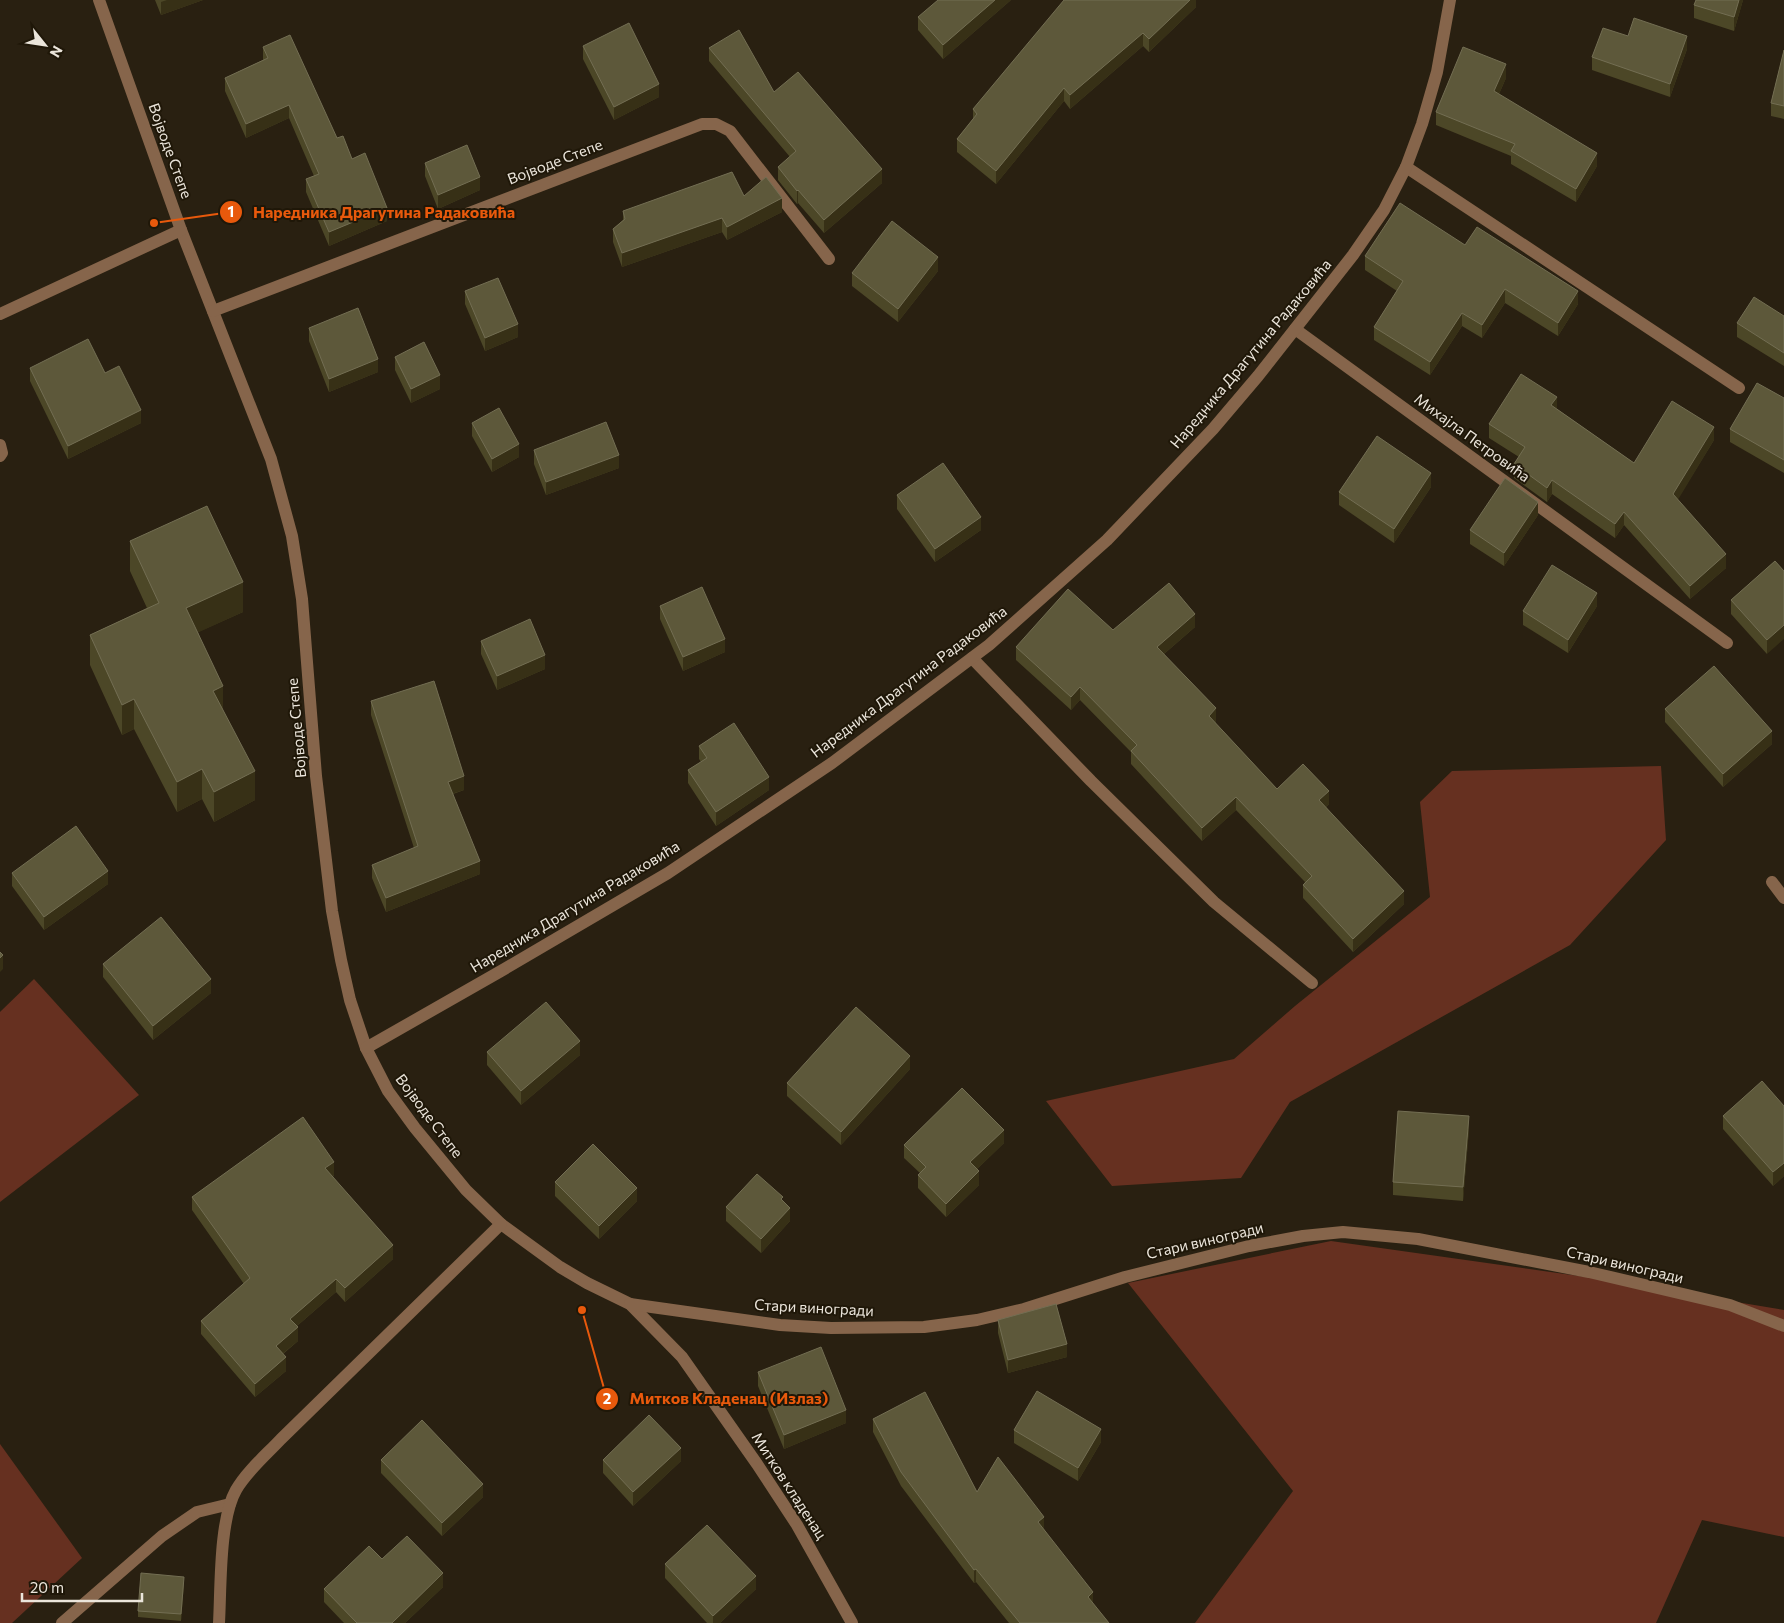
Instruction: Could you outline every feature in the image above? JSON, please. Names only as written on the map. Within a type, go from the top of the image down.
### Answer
[{"type":"street","name":"Војводе Степе","points":[[99,0],[182,230],[271,459],[292,536],[302,599],[316,776],[332,911],[350,1000],[366,1048],[388,1091],[415,1128],[466,1190],[501,1224]]},
{"type":"street","name":"Наредника Драгутина Радаковића","points":[[366,1048],[668,873],[832,763],[989,645],[1114,534],[1213,429],[1353,255],[1384,210],[1406,167],[1422,124],[1437,72],[1450,0]]},
{"type":"street","name":"Војводе Степе","points":[[213,311],[702,124],[716,124],[730,131],[829,259]]},
{"type":"street","points":[[1406,167],[1739,388]]},
{"type":"street","points":[[0,314],[182,230]]},
{"type":"street","name":"Михајла Петровића","points":[[1294,329],[1727,644]]},
{"type":"street","points":[[0,445],[2,453],[0,456]]},
{"type":"street","points":[[972,658],[1090,781],[1214,902],[1312,983]]},
{"type":"street","points":[[1772,882],[1784,898]]},
{"type":"street","points":[[220,1623],[224,1536],[230,1504],[236,1490],[248,1473],[281,1438],[501,1224]]},
{"type":"street","name":"Митков кладенац","points":[[501,1224],[560,1267],[630,1304],[682,1357],[797,1525],[852,1623]]},
{"type":"street","name":"Стари виногради","points":[[630,1304],[780,1324],[831,1328],[924,1328],[977,1320],[1024,1309],[1125,1277],[1249,1246],[1304,1236],[1343,1232],[1418,1239],[1589,1272],[1730,1305],[1784,1326]]},
{"type":"street","points":[[62,1623],[162,1536],[197,1512],[230,1504]]},
{"type":"shaded area","points":[[1661,766],[1666,840],[1570,945],[1290,1102],[1241,1178],[1112,1186],[1046,1101],[1234,1059],[1295,1006],[1430,897],[1420,802],[1452,771]]},
{"type":"shaded area","points":[[34,979],[139,1095],[0,1202],[0,1012]]},
{"type":"shaded area","points":[[1331,1241],[1586,1277],[1784,1310],[1784,1537],[1702,1520],[1656,1623],[1195,1623],[1293,1491],[1128,1283]]},
{"type":"shaded area","points":[[0,1444],[82,1558],[12,1623],[0,1623]]},
{"type":"building","points":[[938,0],[995,0],[943,45],[918,17]]},
{"type":"building","points":[[1064,0],[1190,0],[1149,39],[1143,33],[1070,95],[1064,88],[996,171],[957,139],[977,114],[973,109]]},
{"type":"building","points":[[1696,0],[1739,0],[1734,17],[1694,5]]},
{"type":"building","points":[[1634,18],[1687,36],[1670,84],[1592,57],[1603,28],[1628,36]]},
{"type":"building","points":[[629,23],[659,84],[614,107],[583,46]]},
{"type":"building","points":[[739,30],[774,92],[798,72],[882,169],[824,220],[778,167],[796,151],[709,48]]},
{"type":"building","points":[[290,35],[337,138],[343,136],[352,159],[365,153],[387,208],[329,232],[306,179],[319,174],[289,105],[246,124],[225,78],[268,58],[263,47]]},
{"type":"building","points":[[1463,47],[1506,64],[1494,91],[1597,153],[1576,189],[1511,151],[1515,144],[1436,112]]},
{"type":"building","points":[[1784,50],[1784,106],[1771,103]]},
{"type":"building","points":[[467,145],[480,177],[438,195],[425,163]]},
{"type":"building","points":[[732,172],[744,196],[766,177],[782,198],[727,227],[722,218],[622,253],[613,229],[625,219],[623,211]]},
{"type":"building","points":[[1400,203],[1465,245],[1477,227],[1578,291],[1558,323],[1505,289],[1482,325],[1462,313],[1430,362],[1374,327],[1403,281],[1365,256]]},
{"type":"building","points":[[892,221],[938,257],[898,309],[852,273]]},
{"type":"building","points":[[498,278],[518,324],[485,338],[465,291]]},
{"type":"building","points":[[1754,297],[1784,316],[1784,353],[1737,323]]},
{"type":"building","points":[[358,308],[378,359],[329,379],[309,328]]},
{"type":"building","points":[[88,339],[105,373],[119,366],[141,410],[68,446],[30,368]]},
{"type":"building","points":[[424,342],[440,375],[411,389],[395,357]]},
{"type":"building","points":[[1521,374],[1557,397],[1551,405],[1634,463],[1672,401],[1714,427],[1673,494],[1726,554],[1690,586],[1624,512],[1615,524],[1552,480],[1547,488],[1514,464],[1525,447],[1489,424]]},
{"type":"building","points":[[1757,383],[1784,398],[1784,460],[1730,429]]},
{"type":"building","points":[[499,408],[519,444],[492,459],[472,423]]},
{"type":"building","points":[[606,422],[619,455],[546,482],[534,450]]},
{"type":"building","points":[[1377,436],[1431,473],[1394,529],[1339,492]]},
{"type":"building","points":[[943,463],[981,517],[935,549],[897,495]]},
{"type":"building","points":[[1505,478],[1538,502],[1504,553],[1470,530]]},
{"type":"building","points":[[207,506],[243,582],[186,608],[223,686],[213,691],[255,771],[214,792],[202,769],[177,782],[134,699],[122,705],[90,635],[159,603],[130,541]]},
{"type":"building","points":[[1775,561],[1784,571],[1784,625],[1767,640],[1731,600]]},
{"type":"building","points":[[1552,565],[1597,593],[1568,640],[1523,611]]},
{"type":"building","points":[[1169,583],[1195,614],[1157,647],[1216,708],[1209,716],[1277,789],[1303,764],[1329,791],[1319,800],[1404,891],[1353,939],[1303,885],[1312,876],[1236,797],[1202,828],[1131,751],[1137,745],[1080,687],[1071,697],[1016,647],[1068,589],[1113,630]]},
{"type":"building","points":[[702,587],[725,639],[683,657],[660,606]]},
{"type":"building","points":[[530,619],[545,655],[497,676],[481,641]]},
{"type":"building","points":[[1714,666],[1772,731],[1723,774],[1665,709]]},
{"type":"building","points":[[434,681],[464,776],[448,782],[480,861],[386,898],[372,865],[418,846],[371,701]]},
{"type":"building","points":[[734,723],[769,777],[716,812],[688,770],[707,758],[699,746]]},
{"type":"building","points":[[76,826],[108,871],[44,917],[12,873]]},
{"type":"building","points":[[161,917],[211,979],[153,1026],[103,964]]},
{"type":"building","points":[[546,1002],[580,1041],[521,1091],[487,1052]]},
{"type":"building","points":[[856,1007],[910,1056],[841,1132],[787,1083]]},
{"type":"building","points":[[1762,1081],[1784,1106],[1784,1163],[1773,1172],[1723,1116]]},
{"type":"building","points":[[962,1088],[1004,1130],[970,1162],[979,1171],[946,1204],[918,1175],[926,1167],[904,1145]]},
{"type":"building","points":[[1398,1111],[1469,1116],[1463,1187],[1393,1182]]},
{"type":"building","points":[[303,1117],[334,1162],[325,1168],[393,1245],[345,1288],[336,1279],[290,1319],[298,1327],[276,1346],[286,1357],[255,1384],[201,1321],[250,1278],[192,1197]]},
{"type":"building","points":[[593,1144],[637,1188],[599,1226],[555,1182]]},
{"type":"building","points":[[757,1174],[783,1197],[781,1199],[790,1208],[761,1239],[726,1207]]},
{"type":"building","points":[[1056,1304],[1067,1344],[1008,1360],[998,1320]]},
{"type":"building","points":[[821,1347],[846,1410],[784,1435],[758,1372]]},
{"type":"building","points":[[1037,1391],[1101,1429],[1078,1468],[1014,1430]]},
{"type":"building","points":[[925,1392],[977,1492],[998,1457],[1044,1517],[1038,1522],[1093,1592],[1088,1597],[1109,1623],[1020,1623],[976,1569],[974,1570],[901,1472],[873,1419]]},
{"type":"building","points":[[649,1415],[681,1448],[633,1492],[603,1460]]},
{"type":"building","points":[[422,1420],[483,1484],[442,1523],[381,1460]]},
{"type":"building","points":[[707,1525],[756,1576],[713,1616],[665,1564]]},
{"type":"building","points":[[407,1536],[443,1573],[392,1623],[357,1623],[324,1589],[369,1546],[382,1559]]},
{"type":"building","points":[[141,1573],[184,1577],[181,1614],[138,1611]]},
{"type":"place","name":"Наредника Драгутина Радаковића","points":[[154,223]]},
{"type":"place","name":"Митков Кладенац (Излаз)","points":[[582,1310]]}]
